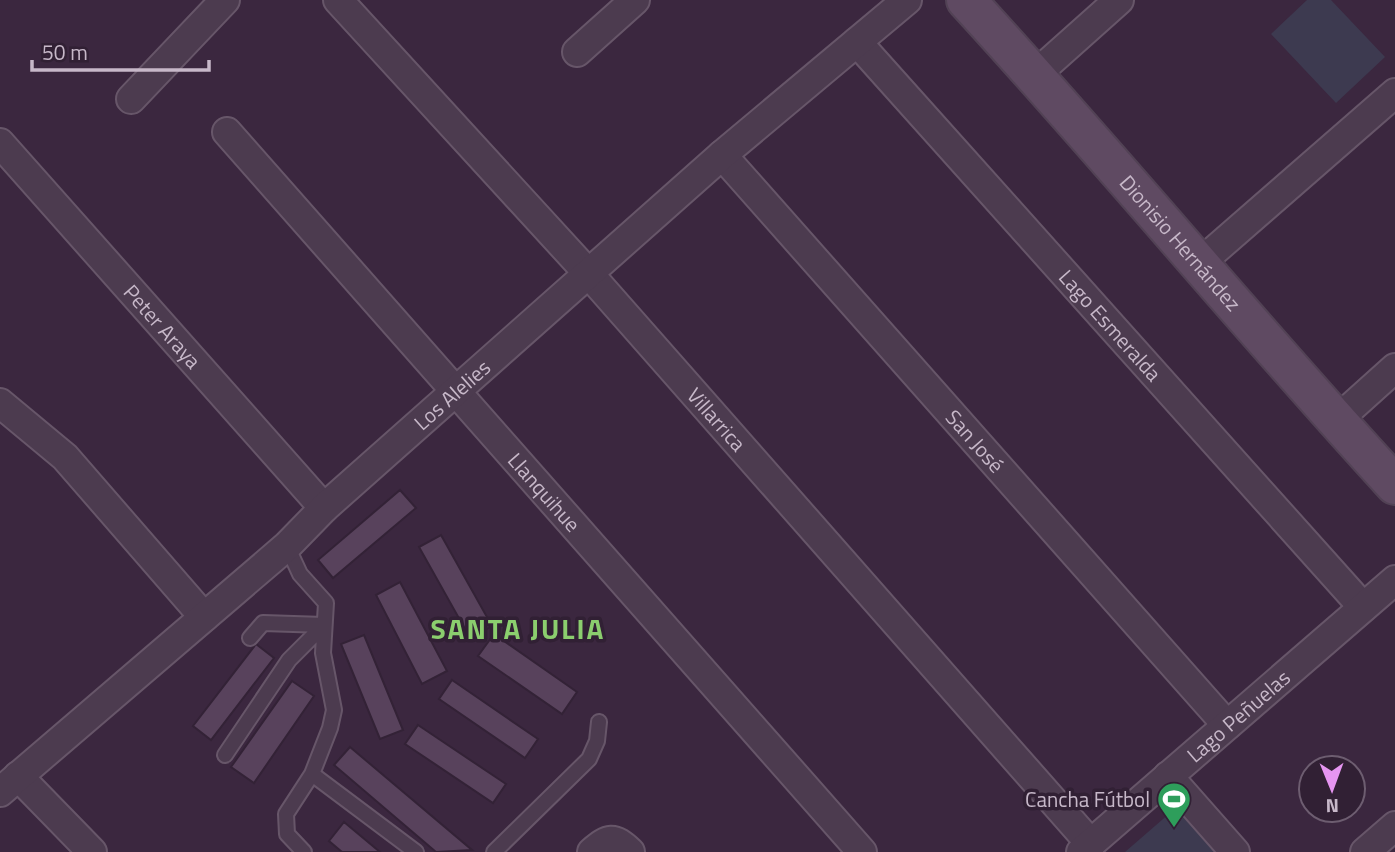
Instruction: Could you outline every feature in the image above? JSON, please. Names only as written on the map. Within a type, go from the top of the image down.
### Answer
[{"type":"street","points":[[131,99],[225,0]]},
{"type":"street","name":"Villarrica","points":[[338,0],[589,274],[1086,848]]},
{"type":"street","points":[[577,52],[635,0]]},
{"type":"street","name":"Los Alelies","points":[[6,785],[286,546],[324,508],[457,393],[722,155],[906,0]]},
{"type":"street","name":"Dionisio Hernández","points":[[966,0],[1395,485]]},
{"type":"street","points":[[1035,75],[1119,0]]},
{"type":"street","name":"Lago Esmeralda","points":[[857,41],[1363,607]]},
{"type":"street","points":[[1200,263],[1395,93]]},
{"type":"street","name":"Llanquihue","points":[[227,132],[862,852]]},
{"type":"street","name":"Peter Araya","points":[[0,143],[324,508]]},
{"type":"street","name":"San José","points":[[722,155],[1227,725]]},
{"type":"street","points":[[1336,421],[1395,368]]},
{"type":"street","points":[[0,403],[65,457],[204,617]]},
{"type":"street","name":"Lago Peñuelas","points":[[1086,848],[1395,580]]},
{"type":"street","points":[[1168,776],[1235,852]]},
{"type":"street","points":[[6,785],[92,852]]},
{"type":"street","points":[[1365,852],[1395,826]]},
{"type":"street","points":[[592,852],[611,839],[630,852]]},
{"type":"lane","points":[[286,546],[300,574],[326,603],[323,653],[334,710],[331,728],[312,774],[286,814],[287,834],[304,852]]},
{"type":"lane","points":[[250,638],[263,623],[324,625]]},
{"type":"lane","points":[[225,755],[289,660],[324,625]]},
{"type":"lane","points":[[494,852],[589,758],[597,741],[599,722]]},
{"type":"lane","points":[[312,774],[416,852]]},
{"type":"shaded area","points":[[1307,0],[1331,0],[1385,57],[1336,103],[1271,34]]},
{"type":"shaded area","name":"Cancha Fútbol","points":[[1178,806],[1217,852],[1125,852]]},
{"type":"building","points":[[400,490],[416,508],[333,578],[318,560]]},
{"type":"building","points":[[441,535],[492,626],[470,638],[419,547]]},
{"type":"building","points":[[400,582],[447,671],[422,684],[376,595]]},
{"type":"building","points":[[494,634],[577,692],[562,714],[478,656]]},
{"type":"building","points":[[364,635],[403,730],[380,739],[341,644]]},
{"type":"building","points":[[256,644],[274,658],[211,740],[193,726]]},
{"type":"building","points":[[452,680],[538,739],[525,758],[439,699]]},
{"type":"building","points":[[292,681],[314,696],[254,783],[231,767]]},
{"type":"building","points":[[418,725],[506,784],[493,803],[405,744]]},
{"type":"building","points":[[350,747],[472,850],[436,852],[334,765]]},
{"type":"building","points":[[344,822],[380,852],[342,852],[329,841]]},
{"type":"place","name":"Cancha Fútbol","points":[[1174,829]]},
{"type":"district","name":"SANTA JULIA","points":[[518,628]]}]
